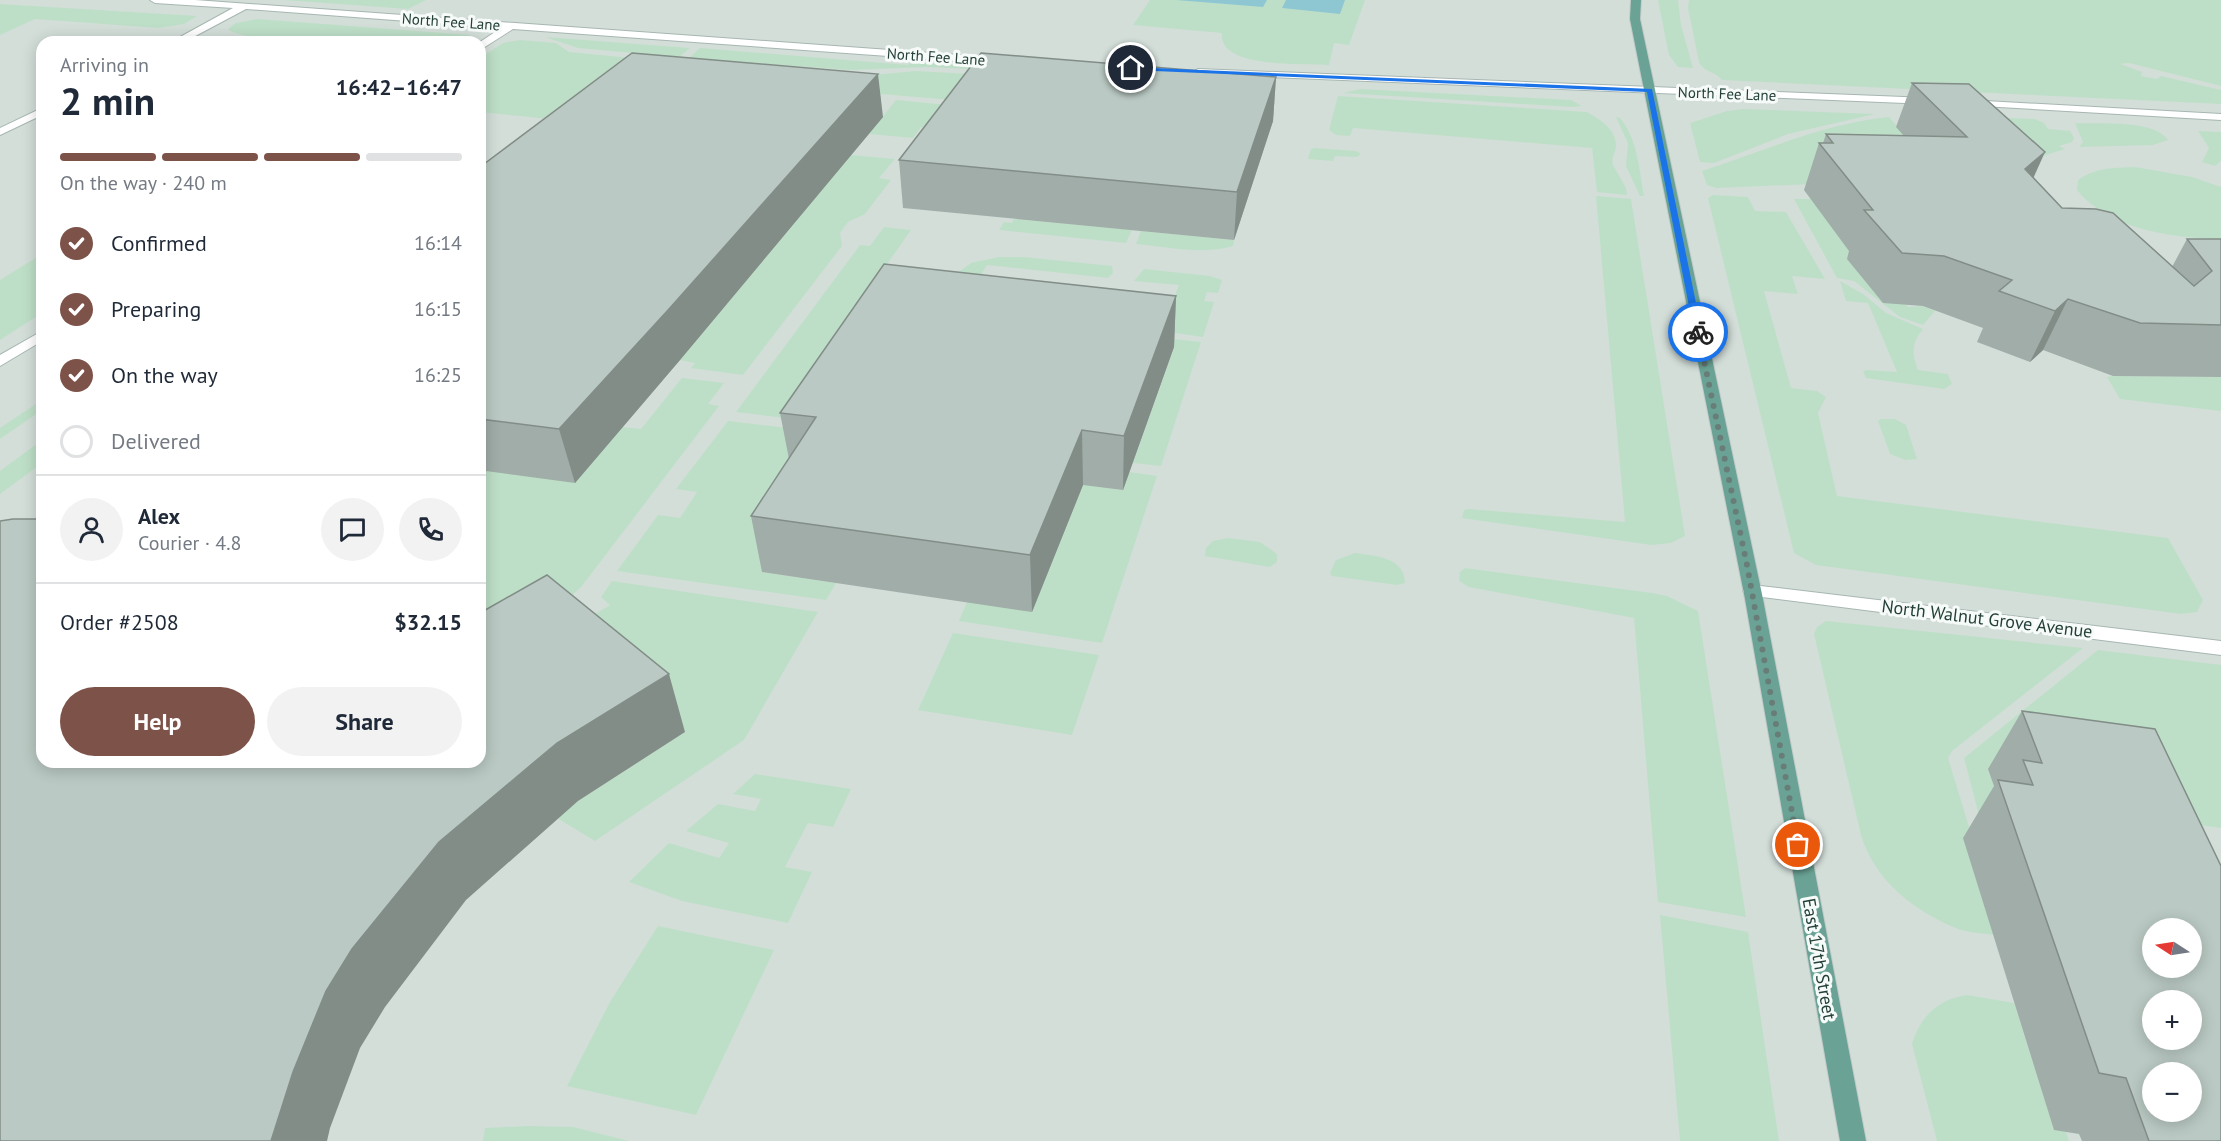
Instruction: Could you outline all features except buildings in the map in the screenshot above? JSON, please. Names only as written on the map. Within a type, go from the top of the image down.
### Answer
[{"type":"main road","name":"East 17th Street","points":[[1636,0],[1635,19],[1752,591],[1853,1141]]},
{"type":"street","name":"North Fee Lane","points":[[155,0],[1011,62]]},
{"type":"street","points":[[187,36],[243,7]]},
{"type":"street","points":[[486,43],[510,26]]},
{"type":"street","name":"North Fee Lane","points":[[1185,71],[1947,102],[2221,117]]},
{"type":"street","points":[[0,132],[36,114]]},
{"type":"street","points":[[0,362],[36,338]]},
{"type":"street","name":"North Walnut Grove Avenue","points":[[1752,591],[2221,648]]},
{"type":"shaded area","points":[[0,0],[2221,0],[2221,1141],[0,1141]]},
{"type":"green space","points":[[284,0],[426,0],[408,9]]},
{"type":"green space","points":[[1150,0],[1365,0],[1349,45],[1334,43],[1329,65],[1265,62],[1248,58],[1234,53],[1224,45],[1222,33],[1133,25]]},
{"type":"green space","points":[[1658,0],[1678,0],[1681,25],[1693,68],[1678,67],[1669,55]]},
{"type":"green space","points":[[1689,0],[2221,0],[2221,86],[2129,63],[2120,64],[2142,72],[2141,76],[2157,79],[2161,76],[2221,90],[2221,104],[1722,80],[1703,68],[1699,62],[1688,8]]},
{"type":"green space","points":[[0,4],[197,16],[184,24],[158,28],[35,19],[0,35]]},
{"type":"green space","points":[[257,19],[470,36],[254,36],[228,29],[236,23]]},
{"type":"green space","points":[[545,37],[690,48],[679,57],[578,48]]},
{"type":"green space","points":[[520,40],[556,43],[569,52],[673,62],[549,119],[486,113],[486,54],[503,43]]},
{"type":"green space","points":[[700,48],[908,65],[911,62],[978,65],[975,69],[926,67],[849,70],[689,58]]},
{"type":"green space","points":[[915,71],[972,74],[966,81],[960,80],[950,92],[958,93],[952,100],[667,76],[884,74]]},
{"type":"green space","points":[[1361,89],[1571,100],[1582,106],[1343,93]]},
{"type":"green space","points":[[1338,96],[1587,112],[1606,125],[1614,135],[1616,147],[1613,165],[1626,188],[1627,195],[1597,192],[1592,148],[1353,128],[1350,136],[1336,135],[1329,130]]},
{"type":"green space","points":[[896,100],[948,105],[931,128],[921,127],[913,138],[869,134]]},
{"type":"green space","points":[[1744,109],[1875,114],[1788,134],[1714,163],[1700,162],[1690,123],[1727,111]]},
{"type":"green space","points":[[1967,116],[2035,119],[2044,123],[2048,129],[2070,131],[2074,138],[2072,142],[2059,146],[2065,149],[2043,156]]},
{"type":"green space","points":[[1616,117],[1620,118],[1631,136],[1644,196],[1640,196],[1626,166],[1628,143]]},
{"type":"green space","points":[[1889,117],[1924,158],[1813,184],[1716,188],[1707,185],[1702,171],[1818,131]]},
{"type":"green space","points":[[2075,123],[2139,126],[2161,133],[2168,140],[2153,145],[2079,147],[2083,142]]},
{"type":"green space","points":[[2198,131],[2221,132],[2221,161],[2215,166],[2202,162],[2209,148]]},
{"type":"green space","points":[[1311,149],[1356,151],[1361,154],[1357,157],[1335,156],[1333,161],[1308,159]]},
{"type":"green space","points":[[851,155],[895,159],[879,178],[891,180],[865,214],[848,222],[840,233],[842,246],[743,375],[691,368],[695,363],[680,360]]},
{"type":"green space","points":[[2135,167],[2192,177],[2221,187],[2221,239],[2163,234],[2124,223],[2091,204],[2077,190],[2078,180],[2092,173],[2105,169]]},
{"type":"green space","points":[[1713,195],[1748,197],[1755,211],[1786,212],[1825,279],[1792,276],[1798,294],[1764,291],[1791,388],[1817,391],[1826,397],[1818,413],[1837,496],[2168,538],[2203,600],[2197,612],[2181,614],[1816,565],[1794,553],[1708,198]]},
{"type":"green space","points":[[1596,196],[1631,199],[1685,536],[1671,543],[1651,545],[1462,518],[1464,510],[1469,509],[1625,522]]},
{"type":"green space","points":[[1794,199],[1825,199],[1908,307],[1923,306],[1935,311],[1923,325],[1900,317],[1854,281],[1837,278]]},
{"type":"green space","points":[[1014,219],[1132,230],[1126,243],[999,230],[1004,222],[1012,223]]},
{"type":"green space","points":[[884,227],[911,230],[867,293],[819,422],[736,412],[860,245],[870,246]]},
{"type":"green space","points":[[1141,231],[1234,240],[1233,246],[1221,249],[1172,248],[1136,244]]},
{"type":"green space","points":[[999,257],[1024,257],[1112,266],[1113,273],[1108,278],[987,265],[961,308],[936,289],[971,263]]},
{"type":"green space","points":[[36,258],[36,317],[0,340],[0,280]]},
{"type":"green space","points":[[1144,269],[1210,276],[1222,280],[1218,293],[1207,292],[1204,301],[1214,302],[1203,337],[1161,331],[1179,285],[1134,281]]},
{"type":"green space","points":[[1840,281],[1863,294],[1886,313],[1923,329],[1916,339],[1914,349],[1918,370],[1948,374],[1952,384],[1944,389],[1866,378],[1863,371],[1867,370],[1897,372],[1868,303],[1846,301]]},
{"type":"green space","points":[[1165,338],[1201,342],[1161,466],[1133,463],[1174,348]]},
{"type":"green space","points":[[2107,377],[2221,377],[2221,411],[2120,399]]},
{"type":"green space","points":[[682,378],[724,383],[708,404],[719,406],[582,586],[568,599],[486,643],[486,471],[491,466],[622,427],[641,429]]},
{"type":"green space","points":[[36,404],[36,414],[0,439],[0,428]]},
{"type":"green space","points":[[1895,419],[1906,425],[1917,459],[1905,460],[1890,454],[1878,421]]},
{"type":"green space","points":[[728,421],[814,431],[763,572],[836,583],[826,600],[617,571],[658,515],[680,518],[697,492],[676,489]]},
{"type":"green space","points":[[36,444],[36,467],[0,494],[0,471]]},
{"type":"green space","points":[[1129,472],[1157,476],[1102,643],[959,621],[967,602],[1032,611],[1083,485]]},
{"type":"green space","points":[[1228,538],[1260,542],[1277,554],[1277,562],[1270,567],[1205,556],[1206,548],[1213,541]]},
{"type":"green space","points":[[1355,553],[1388,559],[1400,568],[1404,574],[1405,583],[1397,585],[1332,576],[1330,573],[1336,560]]},
{"type":"green space","points":[[1465,568],[1652,593],[1667,596],[1698,611],[1746,917],[1658,902],[1634,618],[1469,587],[1459,581],[1460,572]]},
{"type":"green space","points":[[612,581],[818,612],[744,740],[595,841],[557,818],[578,801],[685,732],[565,632],[610,605],[601,597]]},
{"type":"green space","points":[[1826,621],[2083,648],[1952,751],[1948,758],[1973,840],[1994,935],[1958,929],[1926,913],[1898,893],[1876,867],[1867,852],[1861,835],[1814,634],[1817,627]]},
{"type":"green space","points":[[953,633],[1099,655],[1072,735],[918,710]]},
{"type":"green space","points":[[2098,650],[2221,665],[2221,828],[2129,815],[2007,821],[1986,842],[1964,758]]},
{"type":"green space","points":[[755,774],[851,789],[833,827],[808,823],[785,867],[812,872],[788,923],[682,901],[629,882],[669,843],[719,858],[729,843],[686,831],[718,804],[755,811],[761,799],[733,794]]},
{"type":"green space","points":[[1660,915],[1748,932],[1779,1141],[1680,1141]]},
{"type":"green space","points":[[658,926],[774,950],[696,1115],[567,1086],[610,1002]]},
{"type":"green space","points":[[1967,995],[2014,1003],[2054,1129],[2066,1132],[2069,1141],[1937,1141],[1912,1044],[1915,1034],[1932,1011],[1947,1001]]},
{"type":"green space","points":[[573,1127],[629,1141],[483,1141],[485,1128]]},
{"type":"water","points":[[1176,0],[1267,0],[1263,7]]},
{"type":"water","points":[[1286,0],[1345,0],[1340,14],[1282,8]]},
{"type":"way so far","points":[[1698,332],[1747,565],[1798,845]]},
{"type":"route","points":[[1131,68],[1650,91],[1698,332]]}]
